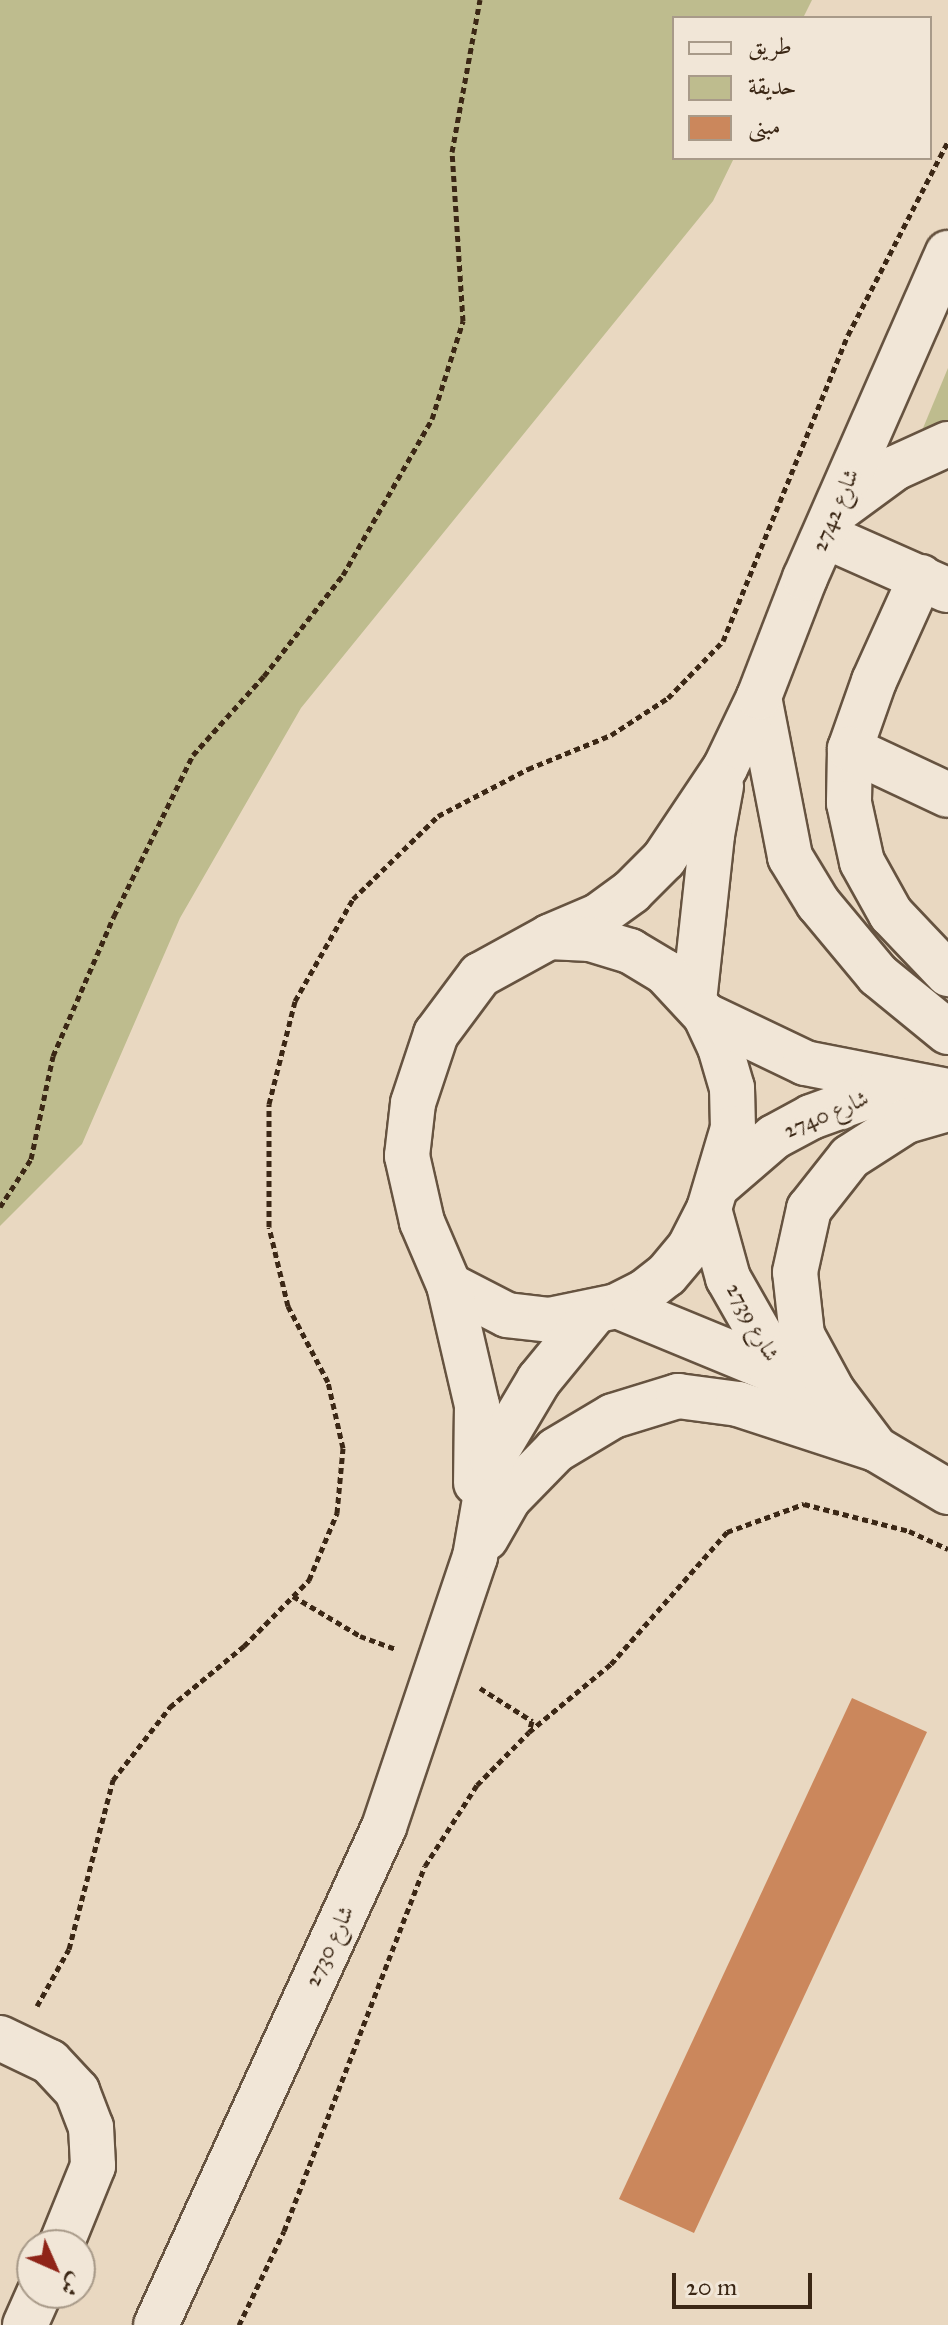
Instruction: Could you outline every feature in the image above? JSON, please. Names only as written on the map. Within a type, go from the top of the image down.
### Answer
[{"type":"street","name":"شارع 2742","points":[[449,1285],[422,1222],[407,1156],[413,1103],[436,1034],[480,975],[549,937],[598,916],[631,892],[664,859],[725,768],[759,697],[948,253]]},
{"type":"street","points":[[948,444],[895,468],[863,488],[830,525],[935,584],[874,681],[850,749],[849,803],[862,862],[891,914],[948,974]]},
{"type":"street","points":[[759,697],[790,857],[818,903],[878,975],[948,1032]]},
{"type":"street","points":[[850,749],[948,795]]},
{"type":"street","name":"شارع 2742","points":[[700,1008],[712,835],[725,768]]},
{"type":"street","points":[[449,1285],[507,1315],[550,1320],[605,1310],[644,1292],[666,1275],[689,1248],[713,1198],[733,1128],[732,1088],[720,1047],[700,1008],[665,972],[630,951],[590,939],[549,937]]},
{"type":"street","name":"شارع 2740","points":[[700,1008],[805,1063],[948,1091]]},
{"type":"street","name":"شارع 2740","points":[[713,1198],[774,1137],[811,1117],[904,1084]]},
{"type":"street","points":[[876,1449],[833,1392],[802,1335],[795,1272],[809,1209],[850,1157],[906,1121],[948,1109]]},
{"type":"street","name":"شارع 2739","points":[[713,1198],[728,1278],[789,1386]]},
{"type":"street","name":"شارع 2730","points":[[449,1285],[477,1405],[475,1557]]},
{"type":"street","name":"شارع 2730","points":[[156,2325],[384,1827],[475,1557],[492,1459],[539,1380],[605,1310]]},
{"type":"street","name":"شارع 2739","points":[[605,1310],[739,1354],[770,1369],[876,1449],[948,1492]]},
{"type":"street","points":[[475,1557],[509,1498],[556,1450],[613,1416],[678,1396],[738,1404],[876,1449]]},
{"type":"street","points":[[0,2038],[50,2062],[77,2091],[91,2127],[93,2166],[67,2229]]},
{"type":"path","points":[[0,1207],[31,1159],[53,1056],[114,916],[193,755],[264,676],[343,575],[432,419],[463,321],[452,152],[480,0]]},
{"type":"path","points":[[239,2325],[284,2231],[425,1866],[477,1785],[529,1732],[611,1664],[727,1532],[804,1504],[909,1531],[948,1549]]},
{"type":"green space","points":[[0,0],[812,0],[804,16],[672,16],[672,160],[733,160],[713,201],[301,708],[180,918],[82,1144],[0,1226]]},
{"type":"green space","points":[[948,368],[948,432],[916,445]]},
{"type":"building","points":[[852,1698],[927,1732],[694,2233],[619,2199]]}]
